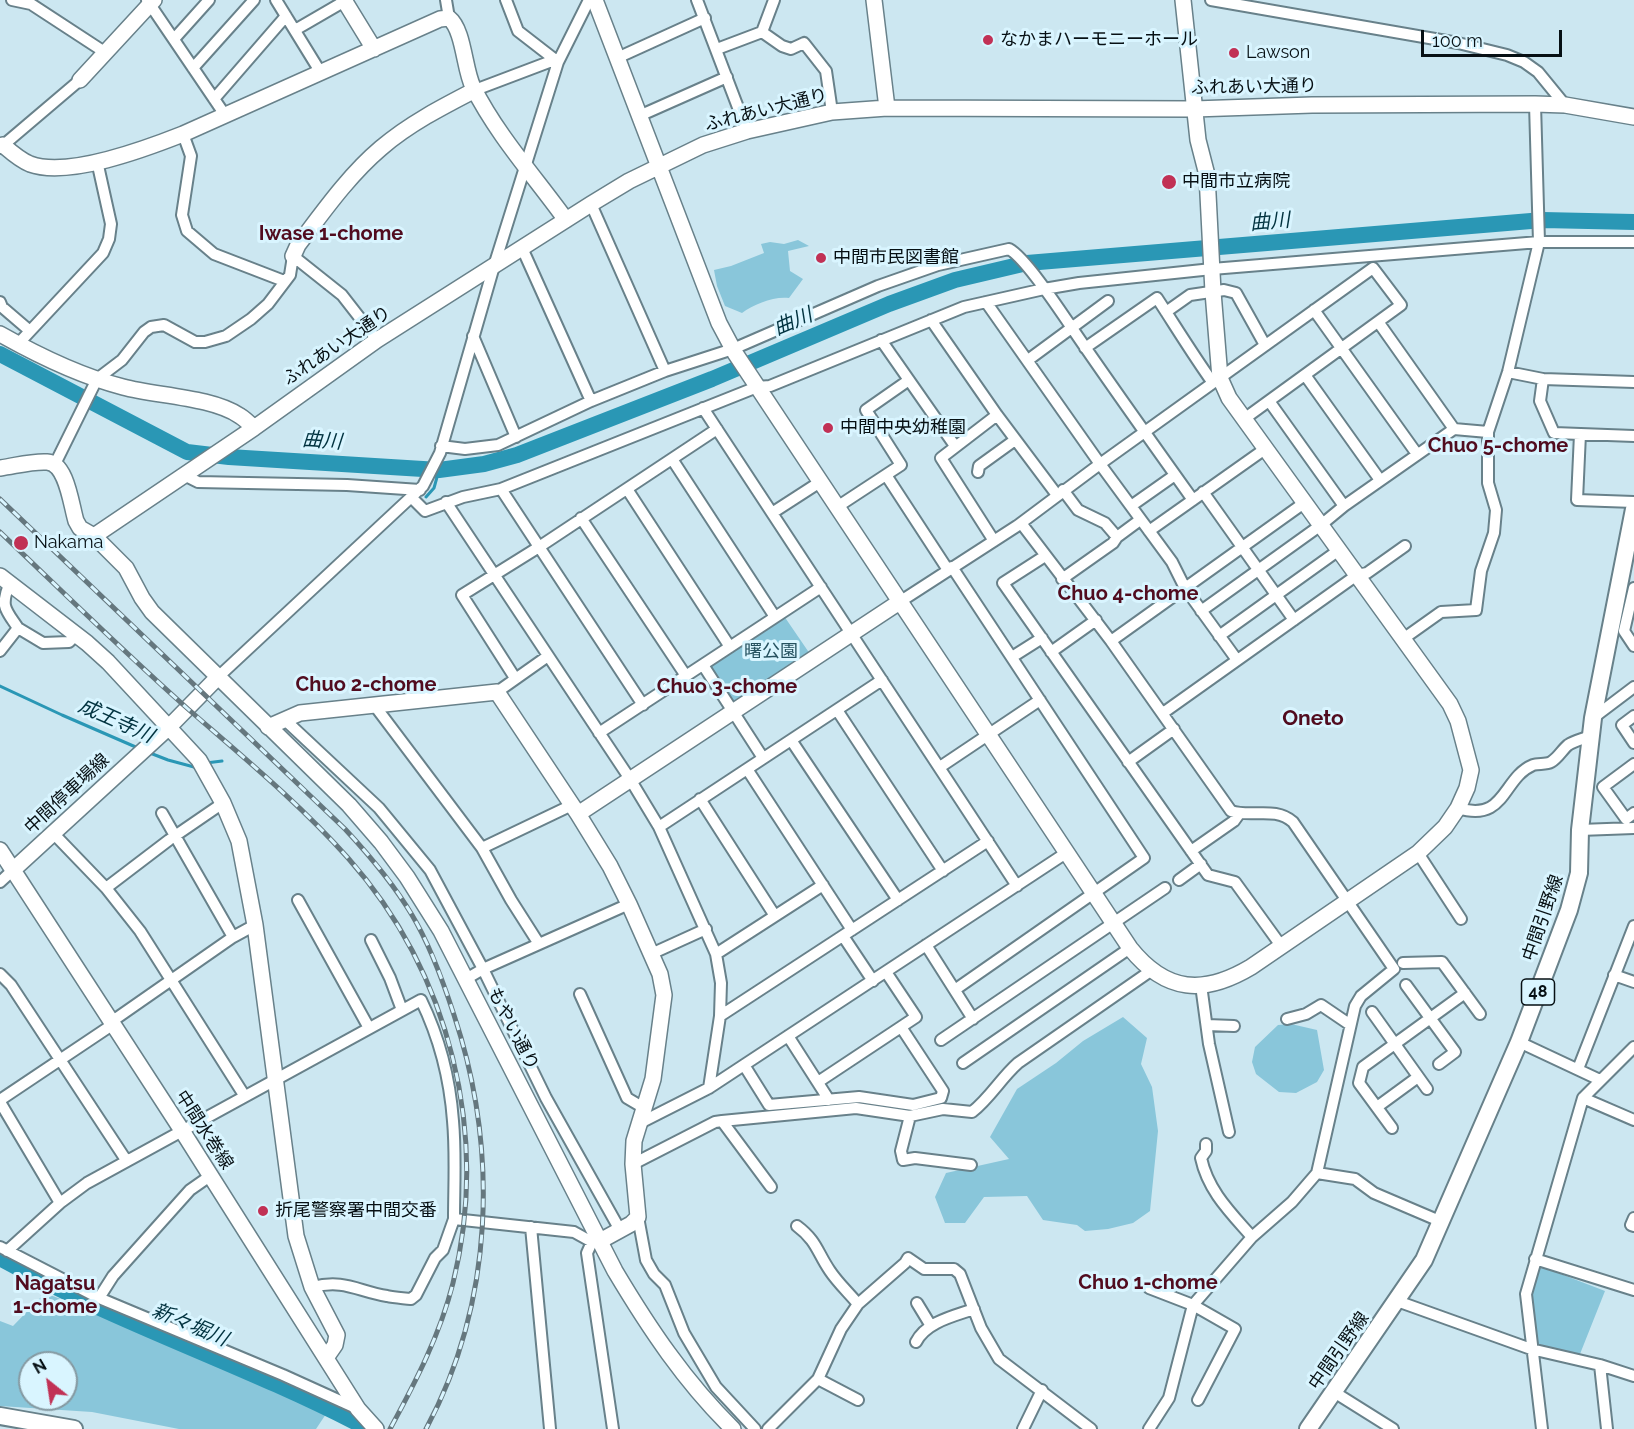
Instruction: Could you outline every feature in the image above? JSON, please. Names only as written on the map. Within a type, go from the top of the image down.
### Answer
[{"type":"main road","name":"中間引野線","points":[[1308,1429],[1424,1260],[1519,1042],[1569,910],[1579,873],[1580,830],[1590,736],[1634,509]]},
{"type":"main road","points":[[0,1416],[74,1429]]},
{"type":"street","points":[[12,0],[31,4],[106,53]]},
{"type":"street","points":[[174,39],[209,0]]},
{"type":"street","points":[[194,68],[254,0]]},
{"type":"street","points":[[446,0],[449,18],[456,26],[475,90],[491,118],[566,220]]},
{"type":"street","points":[[506,0],[518,31],[558,62]]},
{"type":"street","points":[[0,468],[47,462],[60,468],[80,528],[94,536],[126,568],[152,612],[217,678],[419,491],[441,450],[494,266],[558,62],[589,0]]},
{"type":"street","points":[[595,0],[719,323],[734,351],[1112,924],[1139,959],[1152,970],[1173,982],[1202,986],[1231,979],[1282,947],[1418,853],[1445,827],[1458,808],[1467,788],[1471,770],[1464,738],[1450,704],[1216,380],[1189,349],[1158,298],[1085,348]]},
{"type":"street","points":[[697,0],[747,131]]},
{"type":"street","points":[[717,49],[762,32],[774,0]]},
{"type":"street","points":[[874,0],[887,108]]},
{"type":"street","points":[[1183,0],[1198,140],[1207,175],[1216,380]]},
{"type":"street","points":[[1211,0],[1458,43],[1507,55],[1524,62],[1538,72],[1565,105]]},
{"type":"street","points":[[225,115],[151,1],[80,80],[1,147],[21,160],[55,169],[146,149],[183,134],[321,73],[440,19],[449,18]]},
{"type":"street","points":[[280,1],[286,16],[321,73]]},
{"type":"street","points":[[295,30],[348,2],[374,49]]},
{"type":"street","points":[[214,99],[286,16]]},
{"type":"street","points":[[617,58],[705,18]]},
{"type":"street","points":[[762,32],[782,46],[791,49],[804,43],[826,71],[832,112]]},
{"type":"street","points":[[55,464],[94,386],[122,360],[144,332],[151,327],[164,325],[195,342],[205,342],[226,336],[260,312],[281,288],[290,275],[297,245],[350,178],[380,149],[421,119],[475,90],[549,62],[558,62]]},
{"type":"street","points":[[639,116],[727,77]]},
{"type":"street","points":[[1403,639],[1441,612],[1476,610],[1481,571],[1494,533],[1496,510],[1488,483],[1488,432],[1508,372],[1539,237],[1535,104]]},
{"type":"street","name":"ふれあい大通り","points":[[94,536],[254,428],[377,340],[591,204],[659,166],[704,145],[747,131],[832,112],[887,108],[1194,109],[1312,105],[1535,104],[1565,105],[1634,117]]},
{"type":"street","points":[[183,134],[191,156],[182,215],[188,231],[214,254],[284,281]]},
{"type":"street","points":[[18,344],[103,253],[109,239],[111,224],[97,161]]},
{"type":"street","points":[[591,204],[665,371]]},
{"type":"street","points":[[419,491],[425,511],[446,502],[501,489],[703,408],[756,384],[770,386],[964,307],[1042,287],[1212,265],[1539,237],[1634,242]]},
{"type":"street","points":[[522,248],[591,401]]},
{"type":"street","points":[[441,450],[479,449],[498,445],[591,401],[665,371],[734,351],[878,286],[938,265],[1009,249],[1017,253],[1042,287],[1193,500]]},
{"type":"street","points":[[293,256],[342,295],[377,340]]},
{"type":"street","points":[[482,848],[575,809],[630,779],[733,712],[1021,523],[1373,268],[1401,305],[1244,419]]},
{"type":"street","points":[[1166,312],[1190,296],[1224,290],[1236,293],[1265,345]]},
{"type":"street","points":[[1028,360],[1108,301]]},
{"type":"street","points":[[0,302],[2,307],[30,331]]},
{"type":"street","points":[[986,302],[1172,562],[1185,588],[1237,660]]},
{"type":"street","points":[[1314,310],[1418,454]]},
{"type":"street","points":[[932,320],[997,415],[1060,493],[1078,510],[1106,522],[1117,537]]},
{"type":"street","points":[[1379,323],[1454,429]]},
{"type":"street","points":[[0,334],[94,386],[216,405],[240,416],[254,428]]},
{"type":"street","points":[[473,336],[516,437]]},
{"type":"street","points":[[881,340],[955,446]]},
{"type":"street","points":[[1508,372],[1543,379],[1634,382]]},
{"type":"street","points":[[1305,375],[1380,480]]},
{"type":"street","points":[[1543,379],[1540,401],[1554,433],[1634,436]]},
{"type":"street","points":[[837,507],[901,465],[866,410],[909,380]]},
{"type":"street","points":[[1269,401],[1344,506]]},
{"type":"street","points":[[703,408],[1017,886]]},
{"type":"street","points":[[994,541],[941,458],[997,415]]},
{"type":"street","points":[[515,678],[462,595],[717,429]]},
{"type":"street","points":[[1201,610],[1454,429],[1488,432]]},
{"type":"street","points":[[1580,434],[1577,500],[1634,502]]},
{"type":"street","points":[[978,472],[979,466],[1016,440]]},
{"type":"street","points":[[1149,531],[1265,448]]},
{"type":"street","points":[[672,459],[775,617]]},
{"type":"street","points":[[184,475],[198,482],[347,485],[419,491]]},
{"type":"street","points":[[886,475],[1012,657],[1144,858],[1092,893],[1087,900],[956,989]]},
{"type":"street","points":[[1131,506],[1175,475]]},
{"type":"street","points":[[772,513],[820,482]]},
{"type":"street","points":[[501,489],[642,705]]},
{"type":"street","points":[[627,489],[730,647]]},
{"type":"street","points":[[1203,492],[1294,620]]},
{"type":"street","points":[[446,502],[630,779],[659,827],[706,929],[717,954],[722,983],[710,1088]]},
{"type":"street","points":[[1111,641],[1304,503]]},
{"type":"street","points":[[581,518],[686,676]]},
{"type":"street","points":[[1062,579],[1113,543],[1117,537],[1140,520]]},
{"type":"street","points":[[1021,523],[1062,579],[1096,620],[1231,811],[1239,814],[1278,814],[1287,817],[1299,830],[1394,969],[1361,996],[1355,1006],[1349,1024],[1317,1173],[1292,1202],[1252,1238],[1193,1305],[1169,1398],[1149,1429]]},
{"type":"street","points":[[1163,713],[1357,575],[1367,573],[1405,546]]},
{"type":"street","points":[[1220,636],[1339,550]]},
{"type":"street","points":[[1045,556],[1003,583],[1208,875],[1235,882],[1282,947]]},
{"type":"street","points":[[76,635],[69,642],[43,643],[18,628],[1,602],[4,581],[76,635],[108,662],[199,760],[223,803],[239,842],[255,925],[296,1236],[312,1287],[337,1335],[335,1345],[326,1358]]},
{"type":"street","points":[[599,733],[821,587]]},
{"type":"street","points":[[1634,588],[1624,631],[1634,646]]},
{"type":"street","points":[[1051,652],[1096,620]]},
{"type":"street","points":[[0,651],[18,628]]},
{"type":"street","points":[[1012,657],[1042,638]]},
{"type":"street","points":[[268,727],[300,713],[497,692],[548,656]]},
{"type":"street","points":[[703,665],[763,758]]},
{"type":"street","name":"中間停車場線","points":[[13,870],[169,727],[217,678]]},
{"type":"street","name":"もやい通り","points":[[217,678],[349,805],[381,842],[424,902],[466,979],[596,1242],[659,1343],[686,1378],[733,1429]]},
{"type":"street","points":[[659,827],[882,680]]},
{"type":"street","points":[[1593,718],[1634,687]]},
{"type":"street","points":[[497,692],[610,866],[660,974],[664,995],[654,1079],[634,1141],[633,1164],[638,1217],[646,1260],[654,1274],[665,1284],[684,1333],[716,1387],[755,1429]]},
{"type":"street","points":[[940,767],[1040,700]]},
{"type":"street","points":[[375,706],[482,848],[539,944]]},
{"type":"street","points":[[837,710],[943,871]]},
{"type":"street","points":[[1634,716],[1622,725],[1634,743]]},
{"type":"street","points":[[284,719],[379,808],[422,858],[440,887],[483,969],[546,1098],[620,1230]]},
{"type":"street","points":[[1128,762],[1174,729]]},
{"type":"street","points":[[1458,808],[1472,813],[1488,809],[1505,795],[1514,781],[1532,765],[1551,762],[1570,744],[1590,736]]},
{"type":"street","points":[[791,740],[898,900]]},
{"type":"street","points":[[1634,764],[1603,787],[1626,819],[1634,813]]},
{"type":"street","points":[[747,769],[823,885],[873,981]]},
{"type":"street","points":[[700,800],[775,916]]},
{"type":"street","points":[[106,888],[223,803]]},
{"type":"street","points":[[162,813],[233,937]]},
{"type":"street","points":[[1191,851],[1234,821],[1239,814]]},
{"type":"street","points":[[1580,830],[1634,828]]},
{"type":"street","points":[[53,833],[106,888],[140,931],[244,1095]]},
{"type":"street","points":[[720,1016],[988,841]]},
{"type":"street","name":"中間水巻線","points":[[0,850],[358,1409],[376,1429]]},
{"type":"street","points":[[1418,853],[1461,919]]},
{"type":"street","points":[[638,1124],[710,1088],[1066,854]]},
{"type":"street","points":[[1179,880],[1201,864]]},
{"type":"street","points":[[0,882],[13,870]]},
{"type":"street","points":[[717,954],[823,885]]},
{"type":"street","points":[[941,1040],[1165,888]]},
{"type":"street","points":[[298,900],[369,1028]]},
{"type":"street","points":[[466,979],[483,969],[629,904]]},
{"type":"street","points":[[60,1203],[0,1101],[109,1027],[111,1022],[233,937],[255,925]]},
{"type":"street","points":[[1578,1069],[1634,926]]},
{"type":"street","points":[[651,954],[706,929]]},
{"type":"street","points":[[371,940],[390,978],[402,1010]]},
{"type":"street","points":[[926,945],[973,1019]]},
{"type":"street","points":[[963,1063],[1130,948]]},
{"type":"street","points":[[1403,963],[1442,962],[1480,1014]]},
{"type":"street","points":[[633,1164],[722,1120],[856,1108],[910,1116],[943,1109],[972,1112],[982,1104],[1005,1074],[1018,1063],[1152,970]]},
{"type":"street","points":[[818,1082],[916,1017],[886,972]]},
{"type":"street","points":[[0,974],[11,985],[126,1160]]},
{"type":"street","points":[[1614,975],[1634,982]]},
{"type":"street","points":[[1202,986],[1209,1044],[1229,1132]]},
{"type":"street","points":[[1406,986],[1455,1052],[1439,1064]]},
{"type":"street","points":[[1392,1128],[1359,1083],[1363,1066],[1465,993]]},
{"type":"street","points":[[580,994],[627,1098],[644,1108]]},
{"type":"street","points":[[312,1287],[339,1283],[387,1296],[411,1299],[416,1295],[435,1258],[443,1250],[454,1220],[454,1122],[438,1044],[432,1022],[421,999],[87,1183],[4,1249],[99,1298],[274,1371],[358,1409]]},
{"type":"street","points":[[1287,1019],[1306,1014],[1321,1005],[1349,1024]]},
{"type":"street","points":[[1372,1012],[1427,1089]]},
{"type":"street","points":[[1207,1024],[1234,1026]]},
{"type":"street","points":[[744,1065],[770,1105],[859,1097],[913,1105],[941,1098],[943,1091],[902,1027]]},
{"type":"street","points":[[788,1036],[829,1100]]},
{"type":"street","points":[[1519,1042],[1600,1080]]},
{"type":"street","points":[[1542,1429],[1526,1294],[1583,1098],[1634,1047]]},
{"type":"street","points":[[1377,1107],[1418,1077]]},
{"type":"street","points":[[530,1106],[546,1098]]},
{"type":"street","points":[[1583,1098],[1634,1120]]},
{"type":"street","points":[[910,1116],[901,1151],[903,1160],[915,1158],[971,1166]]},
{"type":"street","points":[[722,1120],[771,1187]]},
{"type":"street","points":[[1206,1144],[1206,1151],[1202,1158],[1204,1174],[1217,1196],[1252,1238]]},
{"type":"street","points":[[1317,1173],[1355,1179],[1374,1193],[1442,1222]]},
{"type":"street","points":[[99,1298],[113,1276],[190,1190],[210,1176]]},
{"type":"street","points":[[613,1429],[586,1253],[596,1242],[632,1224],[638,1217]]},
{"type":"street","points":[[1634,1218],[1631,1225],[1634,1226]]},
{"type":"street","points":[[454,1220],[574,1232],[596,1242]]},
{"type":"street","points":[[797,1226],[817,1245],[830,1272],[858,1304]]},
{"type":"street","points":[[531,1227],[550,1429]]},
{"type":"street","points":[[768,1429],[818,1379],[841,1329],[858,1304],[908,1258],[924,1269],[954,1269],[960,1274],[981,1328],[999,1359],[1091,1429]]},
{"type":"street","points":[[1535,1259],[1634,1290]]},
{"type":"street","points":[[1149,1288],[1193,1305],[1235,1329],[1198,1400]]},
{"type":"street","points":[[1397,1301],[1531,1349],[1600,1365],[1634,1376]]},
{"type":"street","points":[[917,1303],[931,1326]]},
{"type":"street","points":[[916,1342],[921,1333],[931,1326],[974,1309]]},
{"type":"street","points":[[1600,1365],[1607,1429]]},
{"type":"street","points":[[818,1379],[858,1400]]},
{"type":"street","points":[[1023,1429],[1042,1390]]},
{"type":"street","points":[[1334,1392],[1393,1429]]},
{"type":"green space","points":[[798,240],[809,246],[788,251],[790,271],[803,279],[789,298],[764,301],[742,313],[725,306],[717,286],[714,270],[764,253],[761,244],[770,242],[784,244]]},
{"type":"green space","name":"曙公園","points":[[784,616],[810,654],[732,704],[710,669],[710,665]]},
{"type":"green space","points":[[1123,1017],[1147,1038],[1141,1064],[1152,1087],[1158,1131],[1150,1211],[1133,1223],[1108,1229],[1085,1231],[1077,1225],[1043,1220],[1027,1196],[984,1197],[965,1223],[945,1223],[935,1197],[946,1173],[1009,1159],[990,1137],[1017,1089],[1056,1063],[1083,1041]]},
{"type":"green space","points":[[1291,1024],[1317,1030],[1324,1070],[1317,1082],[1296,1093],[1279,1092],[1256,1074],[1252,1062],[1255,1047],[1278,1025]]},
{"type":"green space","points":[[1540,1266],[1605,1291],[1578,1359],[1534,1342],[1529,1296]]},
{"type":"green space","points":[[45,1293],[181,1345],[326,1414],[316,1429],[179,1429],[77,1411],[78,1351],[18,1351],[18,1407],[0,1406],[0,1321],[13,1326]]},
{"type":"waterway","name":"曲川","points":[[0,354],[187,452],[229,457],[439,470],[484,464],[517,455],[712,379],[889,304],[955,280],[1027,263],[1543,220],[1634,222]]},
{"type":"waterway","points":[[426,497],[434,488],[439,470]]},
{"type":"waterway","name":"成王寺川","points":[[0,686],[138,748]]},
{"type":"waterway","name":"成王寺川","points":[[150,753],[168,760],[197,766]]},
{"type":"waterway","name":"成王寺川","points":[[206,763],[222,761]]},
{"type":"waterway","name":"新々堀川","points":[[0,1258],[133,1323],[313,1401],[357,1423],[364,1429]]},
{"type":"railway","points":[[0,499],[345,829],[397,892],[419,927],[430,951],[450,1002],[469,1067],[478,1119],[483,1172],[482,1225],[477,1278],[465,1330],[449,1380],[426,1429]]},
{"type":"railway","points":[[0,532],[140,666],[290,799],[348,858],[383,903],[413,952],[436,1004],[453,1058],[463,1113],[467,1170],[463,1227],[448,1302],[434,1340],[390,1429]]},
{"type":"place","name":"なかまハーモニーホール","points":[[988,40]]},
{"type":"place","name":"Lawson","points":[[1234,53]]},
{"type":"place","name":"中間市立病院","points":[[1169,182]]},
{"type":"place","name":"中間市民図書館","points":[[821,258]]},
{"type":"place","name":"中間中央幼稚園","points":[[828,428]]},
{"type":"place","name":"Nakama","points":[[21,543]]},
{"type":"place","name":"折尾警察署中間交番","points":[[263,1211]]},
{"type":"district","name":"Iwase 1-chome","points":[[331,234]]},
{"type":"district","name":"Chuo 5-chome","points":[[1498,446]]},
{"type":"district","name":"Chuo 4-chome","points":[[1128,594]]},
{"type":"district","name":"Chuo 2-chome","points":[[366,685]]},
{"type":"district","name":"Chuo 3-chome","points":[[727,687]]},
{"type":"district","name":"Oneto","points":[[1313,719]]},
{"type":"district","name":"Chuo 1-chome","points":[[1148,1283]]},
{"type":"district","name":"Nagatsu 1-chome","points":[[55,1296]]}]
